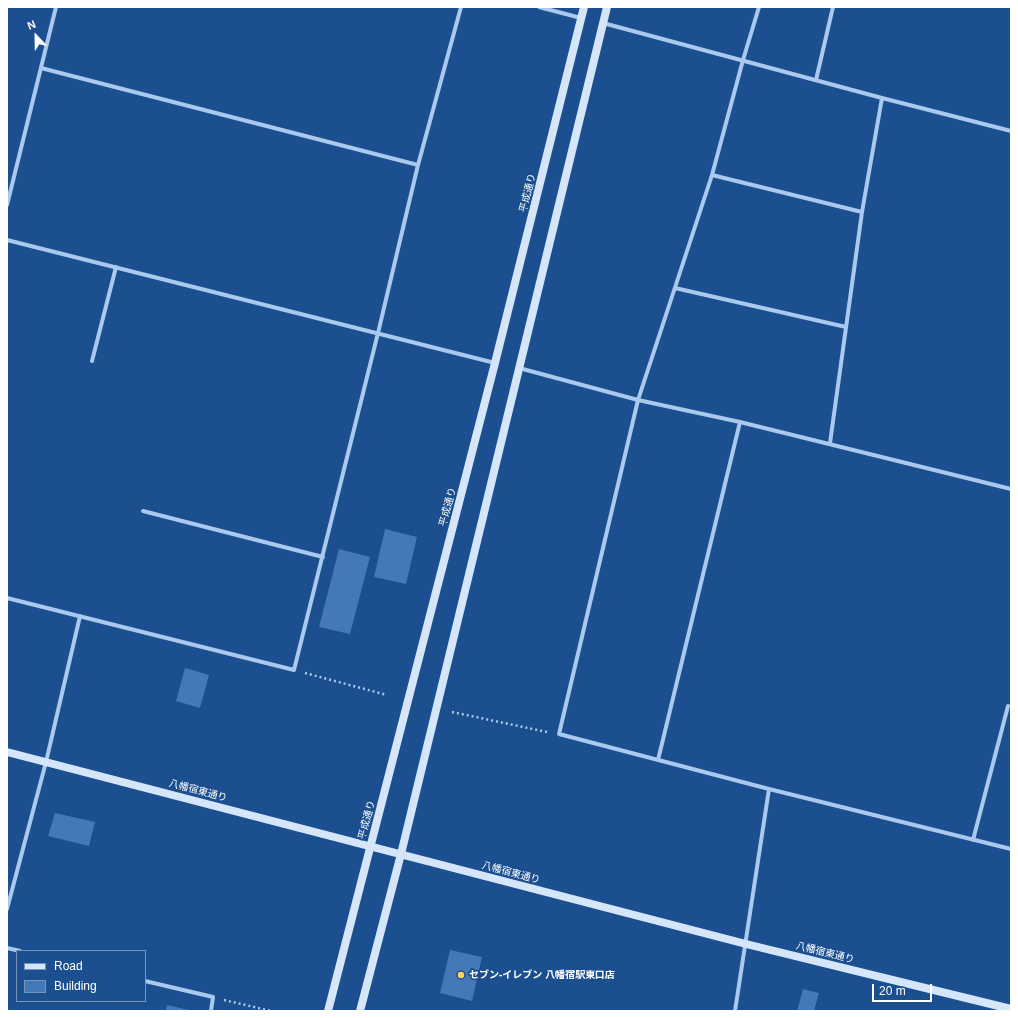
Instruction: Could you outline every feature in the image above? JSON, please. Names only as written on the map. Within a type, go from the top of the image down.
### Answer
[{"type":"street","points":[[7,205],[56,7]]},
{"type":"street","points":[[7,598],[294,670],[323,557],[418,165],[461,7]]},
{"type":"street","points":[[539,7],[582,18]]},
{"type":"street","name":"平成通り","points":[[328,1011],[495,363],[584,7]]},
{"type":"street","points":[[360,1011],[401,854],[607,7]]},
{"type":"street","points":[[759,7],[712,175],[638,400],[559,734],[1011,849]]},
{"type":"street","points":[[816,80],[833,7]]},
{"type":"street","points":[[603,23],[1011,131]]},
{"type":"street","points":[[41,68],[418,165]]},
{"type":"street","points":[[830,443],[862,212],[882,98]]},
{"type":"street","points":[[712,175],[862,212]]},
{"type":"street","points":[[7,240],[495,363]]},
{"type":"street","points":[[92,361],[116,267]]},
{"type":"street","points":[[675,288],[846,327]]},
{"type":"street","points":[[520,368],[638,400],[830,443],[1011,488]]},
{"type":"street","points":[[658,760],[740,422]]},
{"type":"street","points":[[143,511],[323,557]]},
{"type":"street","points":[[7,909],[46,762],[80,616]]},
{"type":"street","points":[[973,840],[1008,706]]},
{"type":"street","name":"八幡宿東通り","points":[[7,752],[746,944],[1011,1009]]},
{"type":"street","points":[[735,1011],[769,788]]},
{"type":"street","points":[[146,981],[213,997],[211,1011]]},
{"type":"path","points":[[294,670],[387,695]]},
{"type":"path","points":[[452,712],[559,734]]},
{"type":"path","points":[[213,997],[271,1011]]},
{"type":"building","points":[[385,529],[417,537],[406,584],[374,577]]},
{"type":"building","points":[[339,549],[370,557],[350,634],[319,627]]},
{"type":"building","points":[[185,668],[209,675],[200,708],[176,701]]},
{"type":"building","points":[[55,813],[95,822],[89,846],[48,836]]},
{"type":"building","name":"セブン-イレブン 八幡宿駅東口店","points":[[450,950],[482,957],[472,1001],[440,993]]},
{"type":"building","points":[[803,989],[819,993],[814,1011],[797,1011]]},
{"type":"building","points":[[167,1005],[189,1010],[189,1011],[166,1011]]},
{"type":"place","name":"セブン-イレブン 八幡宿駅東口店","points":[[461,975]]}]
